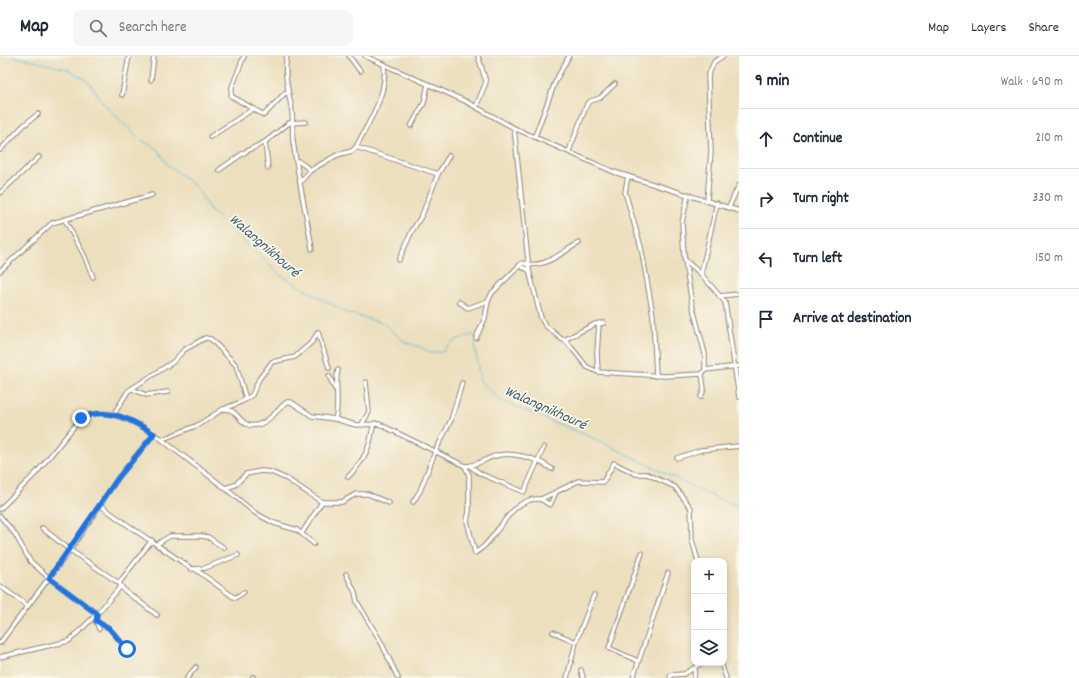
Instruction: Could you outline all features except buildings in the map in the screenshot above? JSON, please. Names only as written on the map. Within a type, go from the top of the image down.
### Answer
[{"type":"street","points":[[122,95],[130,56]]},
{"type":"street","points":[[151,80],[154,56]]},
{"type":"street","points":[[244,56],[232,87],[231,96],[264,115],[284,93],[288,93]]},
{"type":"street","points":[[287,56],[288,93],[293,141],[298,161],[300,182],[312,250]]},
{"type":"street","points":[[350,56],[360,70]]},
{"type":"street","points":[[365,56],[476,107],[514,128],[614,172],[739,211]]},
{"type":"street","points":[[476,107],[486,82],[478,56]]},
{"type":"street","points":[[535,136],[556,80],[569,56]]},
{"type":"street","points":[[707,200],[711,152],[708,76],[714,62],[723,56]]},
{"type":"street","points":[[300,182],[311,170],[337,155],[352,151],[356,147],[381,96],[386,78],[384,64]]},
{"type":"street","points":[[411,126],[424,103],[428,84]]},
{"type":"street","points":[[569,151],[587,104],[600,98],[615,84]]},
{"type":"street","points":[[210,137],[253,109]]},
{"type":"street","points":[[0,150],[38,114]]},
{"type":"street","points":[[219,170],[245,152],[264,142],[292,122],[306,122]]},
{"type":"street","points":[[514,128],[529,270],[541,318],[545,325],[564,340],[587,367],[598,372],[656,376],[703,372],[739,366]]},
{"type":"street","points":[[264,142],[268,168]]},
{"type":"street","points":[[356,147],[438,174]]},
{"type":"street","points":[[400,260],[412,231],[422,214],[438,174],[449,156]]},
{"type":"street","points":[[0,193],[39,157]]},
{"type":"street","points":[[298,161],[311,170]]},
{"type":"street","points":[[628,176],[626,192],[640,247],[653,316],[656,376]]},
{"type":"street","points":[[729,207],[739,185]]},
{"type":"street","points":[[688,194],[682,223],[685,260],[692,304],[704,354],[704,389],[701,397]]},
{"type":"street","points":[[0,271],[52,223],[152,195]]},
{"type":"street","points":[[701,274],[717,203]]},
{"type":"street","points":[[65,220],[84,255],[93,277]]},
{"type":"street","points":[[476,338],[485,318],[488,301],[492,293],[522,263],[529,265],[545,264],[579,243]]},
{"type":"street","points":[[685,260],[701,274],[725,302],[739,397]]},
{"type":"street","points":[[519,266],[529,270]]},
{"type":"street","points":[[719,296],[739,294]]},
{"type":"street","points":[[459,302],[468,308],[488,301]]},
{"type":"street","points":[[598,372],[596,353],[599,323]]},
{"type":"street","points":[[564,340],[599,323],[604,323]]},
{"type":"street","points":[[158,437],[163,439],[198,425],[223,409],[246,399],[252,395],[259,379],[272,362],[295,357],[312,342],[318,332],[329,368]]},
{"type":"street","points":[[114,414],[128,391],[173,362],[184,350],[205,338],[211,339],[236,365],[246,399]]},
{"type":"street","points":[[335,419],[338,410],[336,380],[338,370]]},
{"type":"street","points":[[329,376],[336,392]]},
{"type":"street","points":[[362,424],[369,412],[366,382]]},
{"type":"street","points":[[413,502],[420,491],[435,452],[451,420],[462,383]]},
{"type":"street","points":[[132,389],[146,395],[168,392]]},
{"type":"street","points":[[223,409],[234,412],[244,423],[250,426],[260,424],[287,402],[291,402],[312,416],[335,419],[356,425],[375,423],[465,466],[470,466],[503,454],[538,462],[552,469]]},
{"type":"street","points":[[0,509],[37,472],[81,418],[88,414],[114,414],[142,426],[154,434],[225,488],[255,513],[274,523],[302,533],[314,544]]},
{"type":"street","points":[[348,477],[362,463],[375,423]]},
{"type":"street","points":[[0,643],[70,550],[118,478],[154,434]]},
{"type":"street","points":[[676,458],[701,450],[739,446]]},
{"type":"street","points":[[470,466],[481,474],[524,492],[544,447]]},
{"type":"street","points":[[465,466],[469,475],[469,511],[467,521],[475,553],[487,544],[517,508],[578,481],[603,482],[614,463],[636,474],[647,474],[675,487],[690,508],[692,540],[697,558]]},
{"type":"street","points":[[225,488],[235,485],[250,472],[271,472],[300,486],[322,502],[342,502],[356,494],[368,494],[389,503]]},
{"type":"street","points":[[540,499],[550,505],[556,492]]},
{"type":"street","points":[[302,533],[322,502]]},
{"type":"street","points":[[100,505],[135,532],[152,540],[235,598],[244,592]]},
{"type":"street","points":[[0,516],[15,534],[30,561],[49,578],[97,614]]},
{"type":"street","points":[[42,528],[70,550],[120,585],[157,615]]},
{"type":"street","points":[[157,544],[170,536],[201,536],[208,537],[224,548]]},
{"type":"street","points":[[0,657],[70,641],[97,614],[152,540]]},
{"type":"street","points":[[638,661],[609,648],[642,553]]},
{"type":"street","points":[[195,570],[238,555]]},
{"type":"street","points":[[633,678],[668,573]]},
{"type":"street","points":[[346,574],[355,592],[356,602],[381,642],[398,678]]},
{"type":"street","points":[[0,586],[28,606]]},
{"type":"street","points":[[567,678],[576,642],[594,595]]},
{"type":"street","points":[[97,614],[96,621],[99,629]]},
{"type":"street","points":[[96,621],[109,628],[127,649]]},
{"type":"street","points":[[553,632],[576,642]]},
{"type":"street","points":[[670,678],[671,675],[684,674],[699,666]]},
{"type":"street","points":[[722,666],[726,678]]},
{"type":"street","points":[[187,678],[196,667]]},
{"type":"street","points":[[694,669],[694,678]]},
{"type":"street","points":[[581,670],[583,678]]},
{"type":"waterway","name":"Walangnikhouré","points":[[13,56],[67,69],[87,80],[104,104],[140,139],[158,150],[168,165],[197,188],[209,209],[280,275],[347,313],[383,323],[405,342],[423,348],[430,353],[443,352],[448,345],[459,339],[473,335],[475,337]]},
{"type":"waterway","name":"Walangnikhouré","points":[[476,340],[475,346],[480,381],[501,401],[598,440],[714,497],[739,506]]},
{"type":"route","points":[[81,418],[88,414],[114,414],[142,426],[154,434],[118,478],[70,550],[49,578],[97,614],[96,621],[109,628],[127,649]]}]
